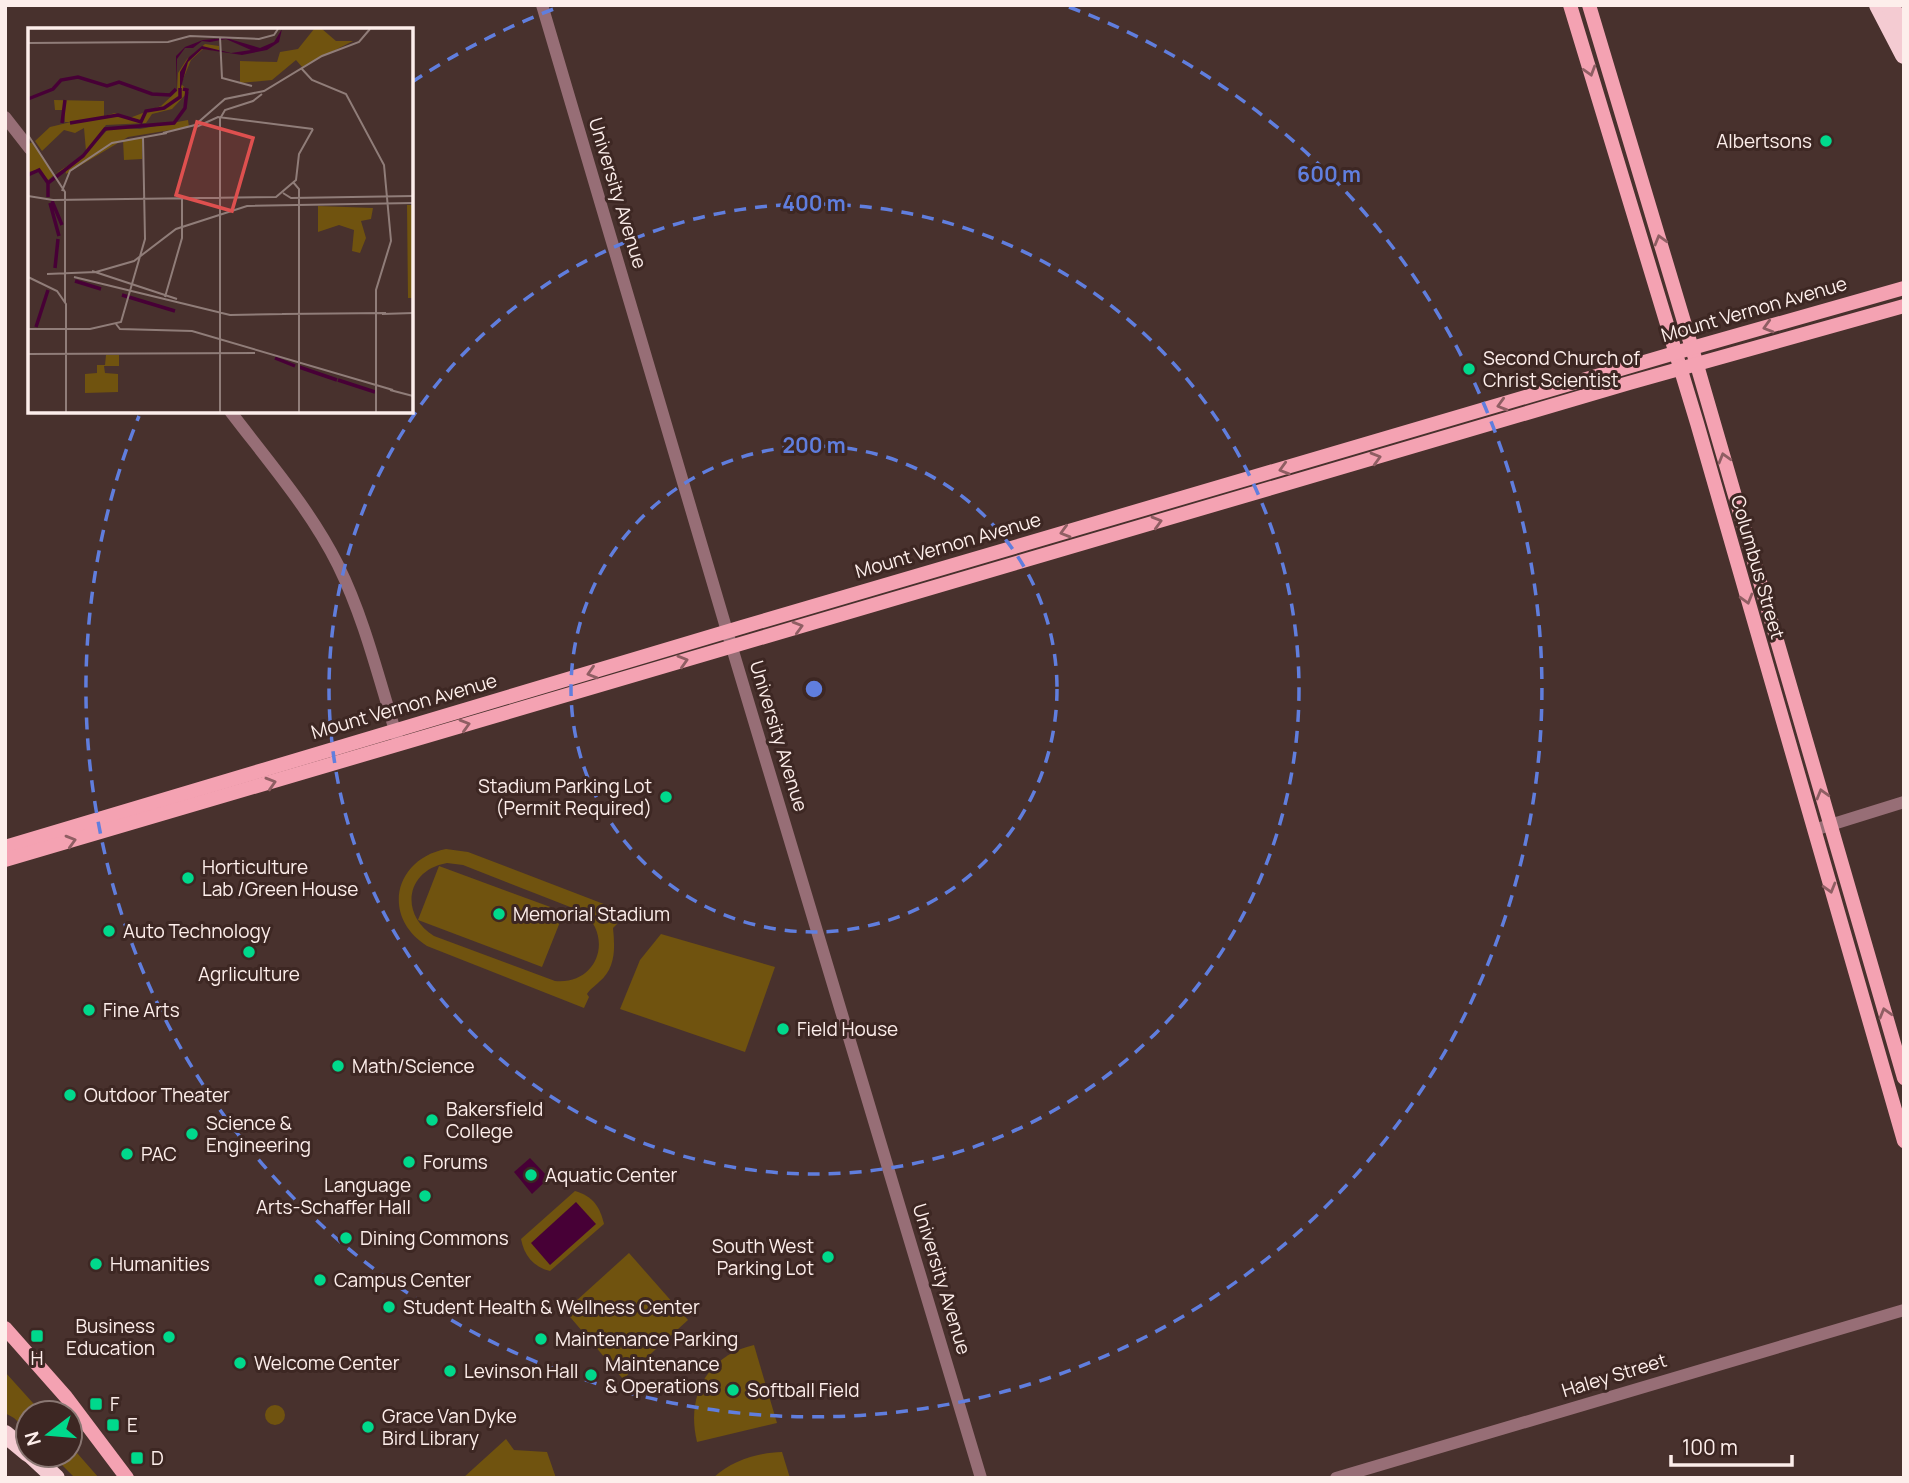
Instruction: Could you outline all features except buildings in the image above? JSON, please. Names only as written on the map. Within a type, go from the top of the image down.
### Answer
[{"type":"highway","points":[[1878,5],[1904,54]]},
{"type":"highway","points":[[1889,5],[1904,27]]},
{"type":"main road","name":"Columbus Street","points":[[1570,5],[1697,423],[1904,1141]]},
{"type":"main road","name":"Columbus Street","points":[[1589,5],[1697,365],[1904,1081]]},
{"type":"main road","name":"Mount Vernon Avenue","points":[[5,860],[727,631],[1692,348],[1904,290]]},
{"type":"main road","points":[[1843,324],[1860,308],[1893,300],[1904,290]]},
{"type":"main road","name":"Mount Vernon Avenue","points":[[5,847],[732,646],[1679,369],[1904,306]]},
{"type":"main road","points":[[1800,336],[1812,325],[1831,317],[1838,307]]},
{"type":"main road","points":[[1717,497],[1726,505],[1745,558],[1756,569]]},
{"type":"main road","points":[[1859,983],[1874,977]]},
{"type":"main road","points":[[1888,1087],[1904,1081]]},
{"type":"main road","points":[[5,1328],[66,1397],[127,1478]]},
{"type":"street","name":"University Avenue","points":[[542,5],[981,1478]]},
{"type":"street","points":[[5,117],[28,146]]},
{"type":"street","points":[[232,413],[309,515],[338,566],[362,623],[397,737]]},
{"type":"street","points":[[1814,830],[1904,802]]},
{"type":"street","name":"Haley Street","points":[[1336,1478],[1904,1310]]},
{"type":"shaded area","points":[[446,849],[468,852],[622,911],[613,928],[614,950],[609,970],[587,994],[589,997],[584,1008],[427,946],[412,934],[403,920],[399,905],[400,890],[405,876],[415,864],[428,855]],"holes":[[[447,863],[463,865],[583,912],[598,934],[599,946],[590,968],[581,976],[555,981],[434,936],[423,927],[412,905],[416,883],[433,867]]]},
{"type":"shaded area","points":[[439,866],[564,912],[542,967],[418,920]]},
{"type":"shaded area","points":[[661,934],[775,967],[745,1052],[620,1009],[640,960]]},
{"type":"shaded area","name":"Aquatic Center","points":[[530,1158],[549,1178],[532,1194],[514,1172]]},
{"type":"shaded area","points":[[575,1191],[595,1203],[604,1224],[550,1271],[539,1267],[530,1260],[521,1239]]},
{"type":"shaded area","points":[[576,1202],[596,1224],[550,1265],[531,1243]]},
{"type":"shaded area","points":[[629,1253],[688,1320],[623,1379],[565,1311]]},
{"type":"shaded area","name":"Softball Field","points":[[754,1345],[777,1423],[697,1442],[695,1409],[703,1381],[723,1358]]},
{"type":"shaded area","points":[[5,1372],[29,1399],[14,1399],[14,1418],[5,1413]]},
{"type":"shaded area","points":[[271,1405],[279,1405],[285,1415],[279,1425],[271,1425],[265,1419],[265,1411]]},
{"type":"shaded area","points":[[506,1439],[514,1450],[547,1452],[556,1478],[463,1478]]},
{"type":"shaded area","points":[[782,1452],[790,1478],[713,1478],[729,1466],[745,1459]]},
{"type":"shaded area","points":[[84,1461],[99,1478],[75,1478],[66,1469],[84,1469]]},
{"type":"place","name":"Albertsons","points":[[1826,141]]},
{"type":"place","name":"Second Church of Christ Scientist","points":[[1469,369]]},
{"type":"place","name":"Stadium Parking Lot (Permit Required)","points":[[666,797]]},
{"type":"place","name":"Horticulture Lab /Green House","points":[[188,878]]},
{"type":"place","name":"Memorial Stadium","points":[[499,914]]},
{"type":"place","name":"Auto Technology","points":[[109,931]]},
{"type":"place","name":"Agrliculture","points":[[249,952]]},
{"type":"place","name":"Fine Arts","points":[[89,1010]]},
{"type":"place","name":"Field House","points":[[783,1029]]},
{"type":"place","name":"Math/Science","points":[[338,1066]]},
{"type":"place","name":"Outdoor Theater","points":[[70,1095]]},
{"type":"place","name":"Bakersfield College","points":[[432,1120]]},
{"type":"place","name":"Science & Engineering","points":[[192,1134]]},
{"type":"place","name":"PAC","points":[[127,1154]]},
{"type":"place","name":"Forums","points":[[409,1162]]},
{"type":"place","name":"Aquatic Center","points":[[531,1175]]},
{"type":"place","name":"Language Arts-Schaffer Hall","points":[[425,1196]]},
{"type":"place","name":"Dining Commons","points":[[346,1238]]},
{"type":"place","name":"South West Parking Lot","points":[[828,1257]]},
{"type":"place","name":"Humanities","points":[[96,1264]]},
{"type":"place","name":"Campus Center","points":[[320,1280]]},
{"type":"place","name":"Student Health & Wellness Center","points":[[389,1307]]},
{"type":"place","name":"H","points":[[37,1336]]},
{"type":"place","name":"Business Education","points":[[169,1337]]},
{"type":"place","name":"Maintenance Parking","points":[[541,1339]]},
{"type":"place","name":"Welcome Center","points":[[240,1363]]},
{"type":"place","name":"Levinson Hall","points":[[450,1371]]},
{"type":"place","name":"Maintenance & Operations","points":[[591,1375]]},
{"type":"place","name":"Softball Field","points":[[733,1390]]},
{"type":"place","name":"F","points":[[96,1404]]},
{"type":"place","name":"E","points":[[113,1425]]},
{"type":"place","name":"Grace Van Dyke Bird Library","points":[[368,1427]]},
{"type":"place","name":"D","points":[[137,1458]]}]
